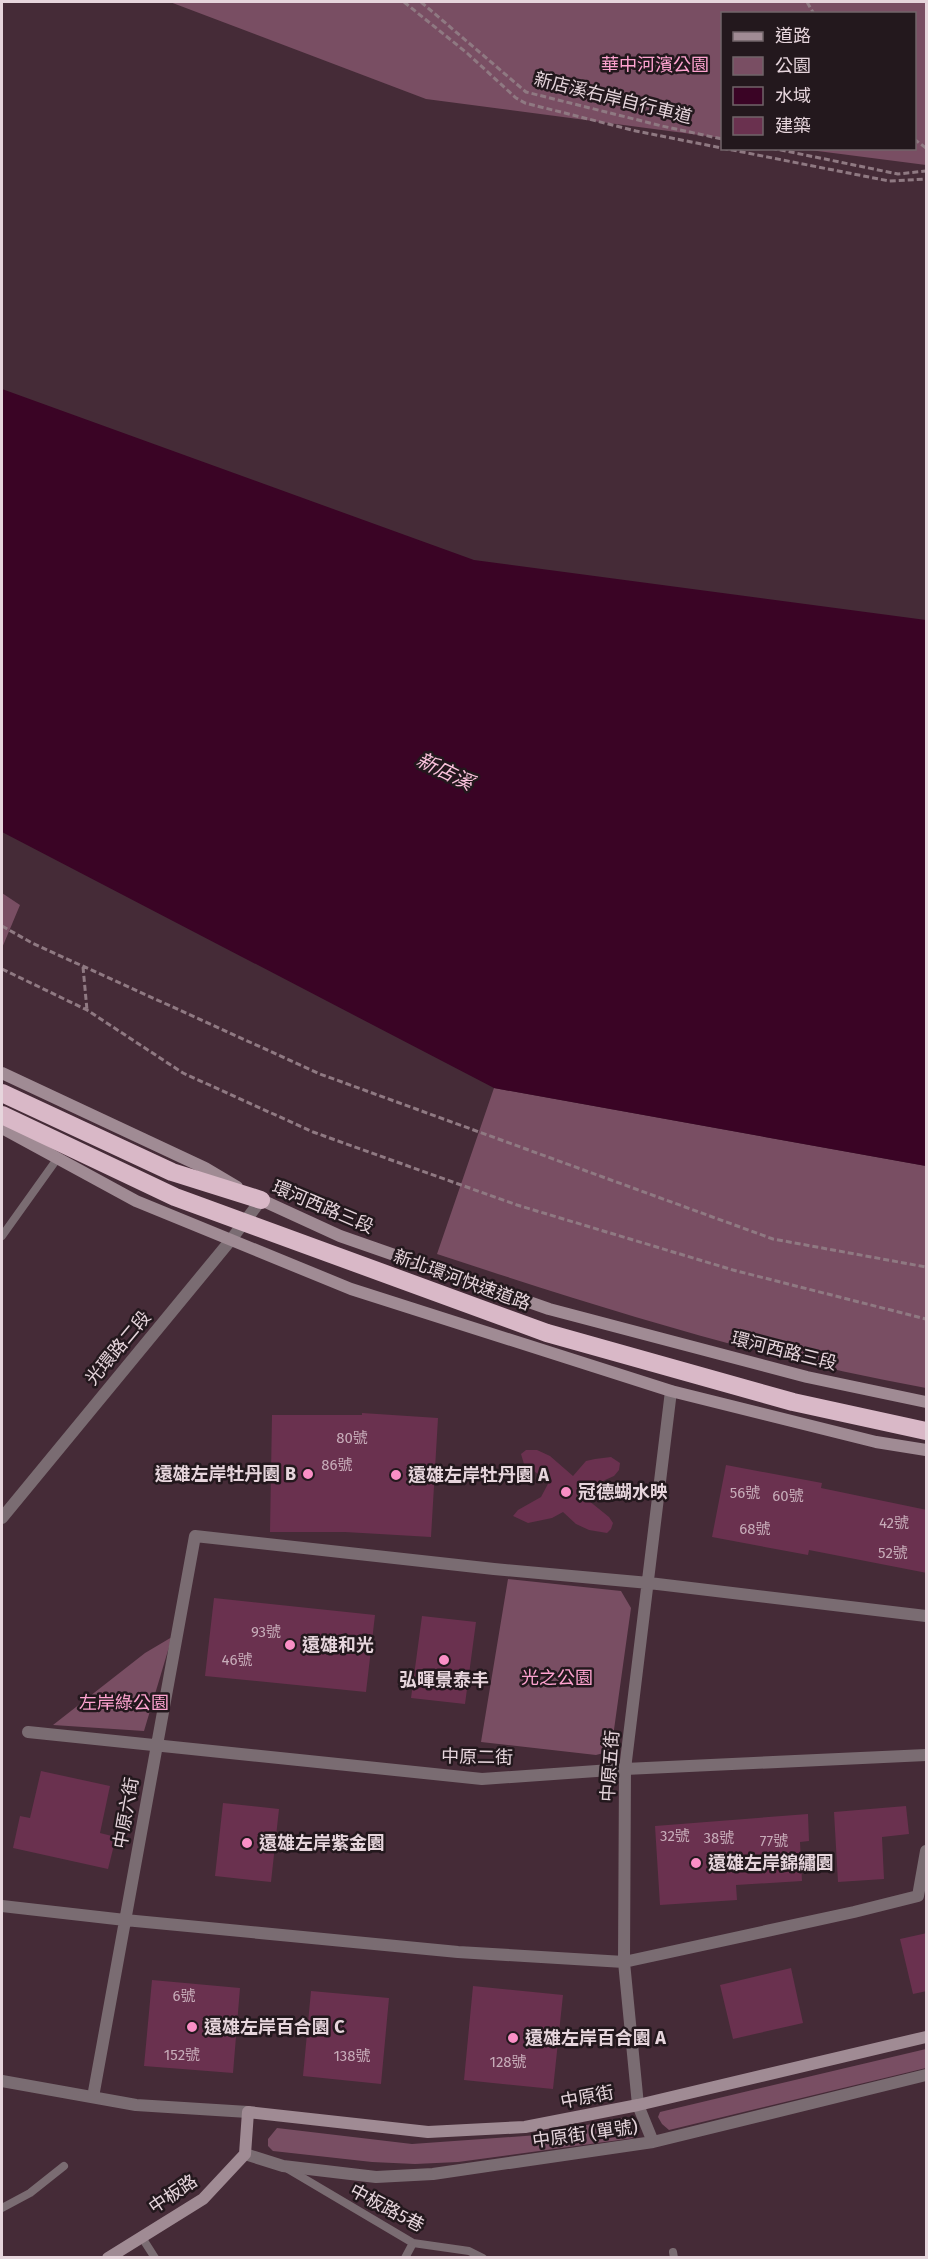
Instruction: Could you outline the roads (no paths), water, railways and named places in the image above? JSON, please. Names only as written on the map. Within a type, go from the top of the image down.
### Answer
[{"type":"highway","points":[[2,1093],[172,1172],[261,1200]]},
{"type":"highway","name":"新北環河快速道路","points":[[2,1115],[175,1197],[547,1333],[793,1402],[927,1431]]},
{"type":"main road","name":"環河西路三段","points":[[2,1073],[205,1168],[261,1200],[340,1236],[549,1309],[807,1377],[927,1402]]},
{"type":"main road","points":[[2,1128],[136,1202],[351,1289],[671,1391],[876,1442],[927,1450]]},
{"type":"main road","name":"中原街","points":[[248,2112],[428,2132],[525,2127],[638,2105],[927,2037]]},
{"type":"main road","points":[[245,2154],[248,2112]]},
{"type":"main road","name":"中板路","points":[[108,2258],[203,2199],[245,2154]]},
{"type":"street","name":"光環路二段","points":[[2,1518],[230,1241],[261,1200]]},
{"type":"street","name":"中原五街","points":[[653,2142],[638,2105],[624,1962],[625,1769],[671,1391]]},
{"type":"street","name":"中原六街","points":[[93,2097],[195,1536],[494,1569],[649,1583]]},
{"type":"street","points":[[649,1583],[927,1616]]},
{"type":"street","name":"中原二街","points":[[28,1732],[482,1779],[625,1769],[927,1755]]},
{"type":"street","points":[[2,1906],[458,1952],[624,1962],[918,1896],[927,1851]]},
{"type":"street","name":"中原街 (單號)","points":[[245,2154],[284,2166],[376,2176],[433,2174],[653,2142],[927,2075]]},
{"type":"street","points":[[2,2081],[136,2104],[248,2112]]},
{"type":"lane","points":[[2,1236],[57,1159]]},
{"type":"lane","points":[[2,2208],[30,2193],[64,2166]]},
{"type":"lane","name":"中板路5巷","points":[[284,2166],[413,2243],[469,2251],[483,2258]]},
{"type":"lane","points":[[141,2236],[155,2258]]},
{"type":"lane","points":[[405,2258],[413,2243]]},
{"type":"water","name":"新店溪","points":[[2,389],[474,560],[926,620],[926,1166],[494,1088],[2,832]]},
{"type":"place","name":"遠雄左岸牡丹園 B","points":[[308,1474]]},
{"type":"place","name":"遠雄左岸牡丹園 A","points":[[396,1475]]},
{"type":"place","name":"冠德蝴水映","points":[[566,1492]]},
{"type":"place","name":"遠雄和光","points":[[290,1645]]},
{"type":"place","name":"弘暉景泰丰","points":[[444,1660]]},
{"type":"place","name":"遠雄左岸紫金園","points":[[247,1843]]},
{"type":"place","name":"遠雄左岸錦繡園","points":[[696,1863]]},
{"type":"place","name":"遠雄左岸百合園 C","points":[[192,2027]]},
{"type":"place","name":"遠雄左岸百合園 A","points":[[513,2038]]},
{"type":"park label","name":"華中河濱公園","points":[[655,65]]},
{"type":"park label","name":"光之公園","points":[[557,1678]]},
{"type":"park label","name":"左岸綠公園","points":[[124,1703]]}]
